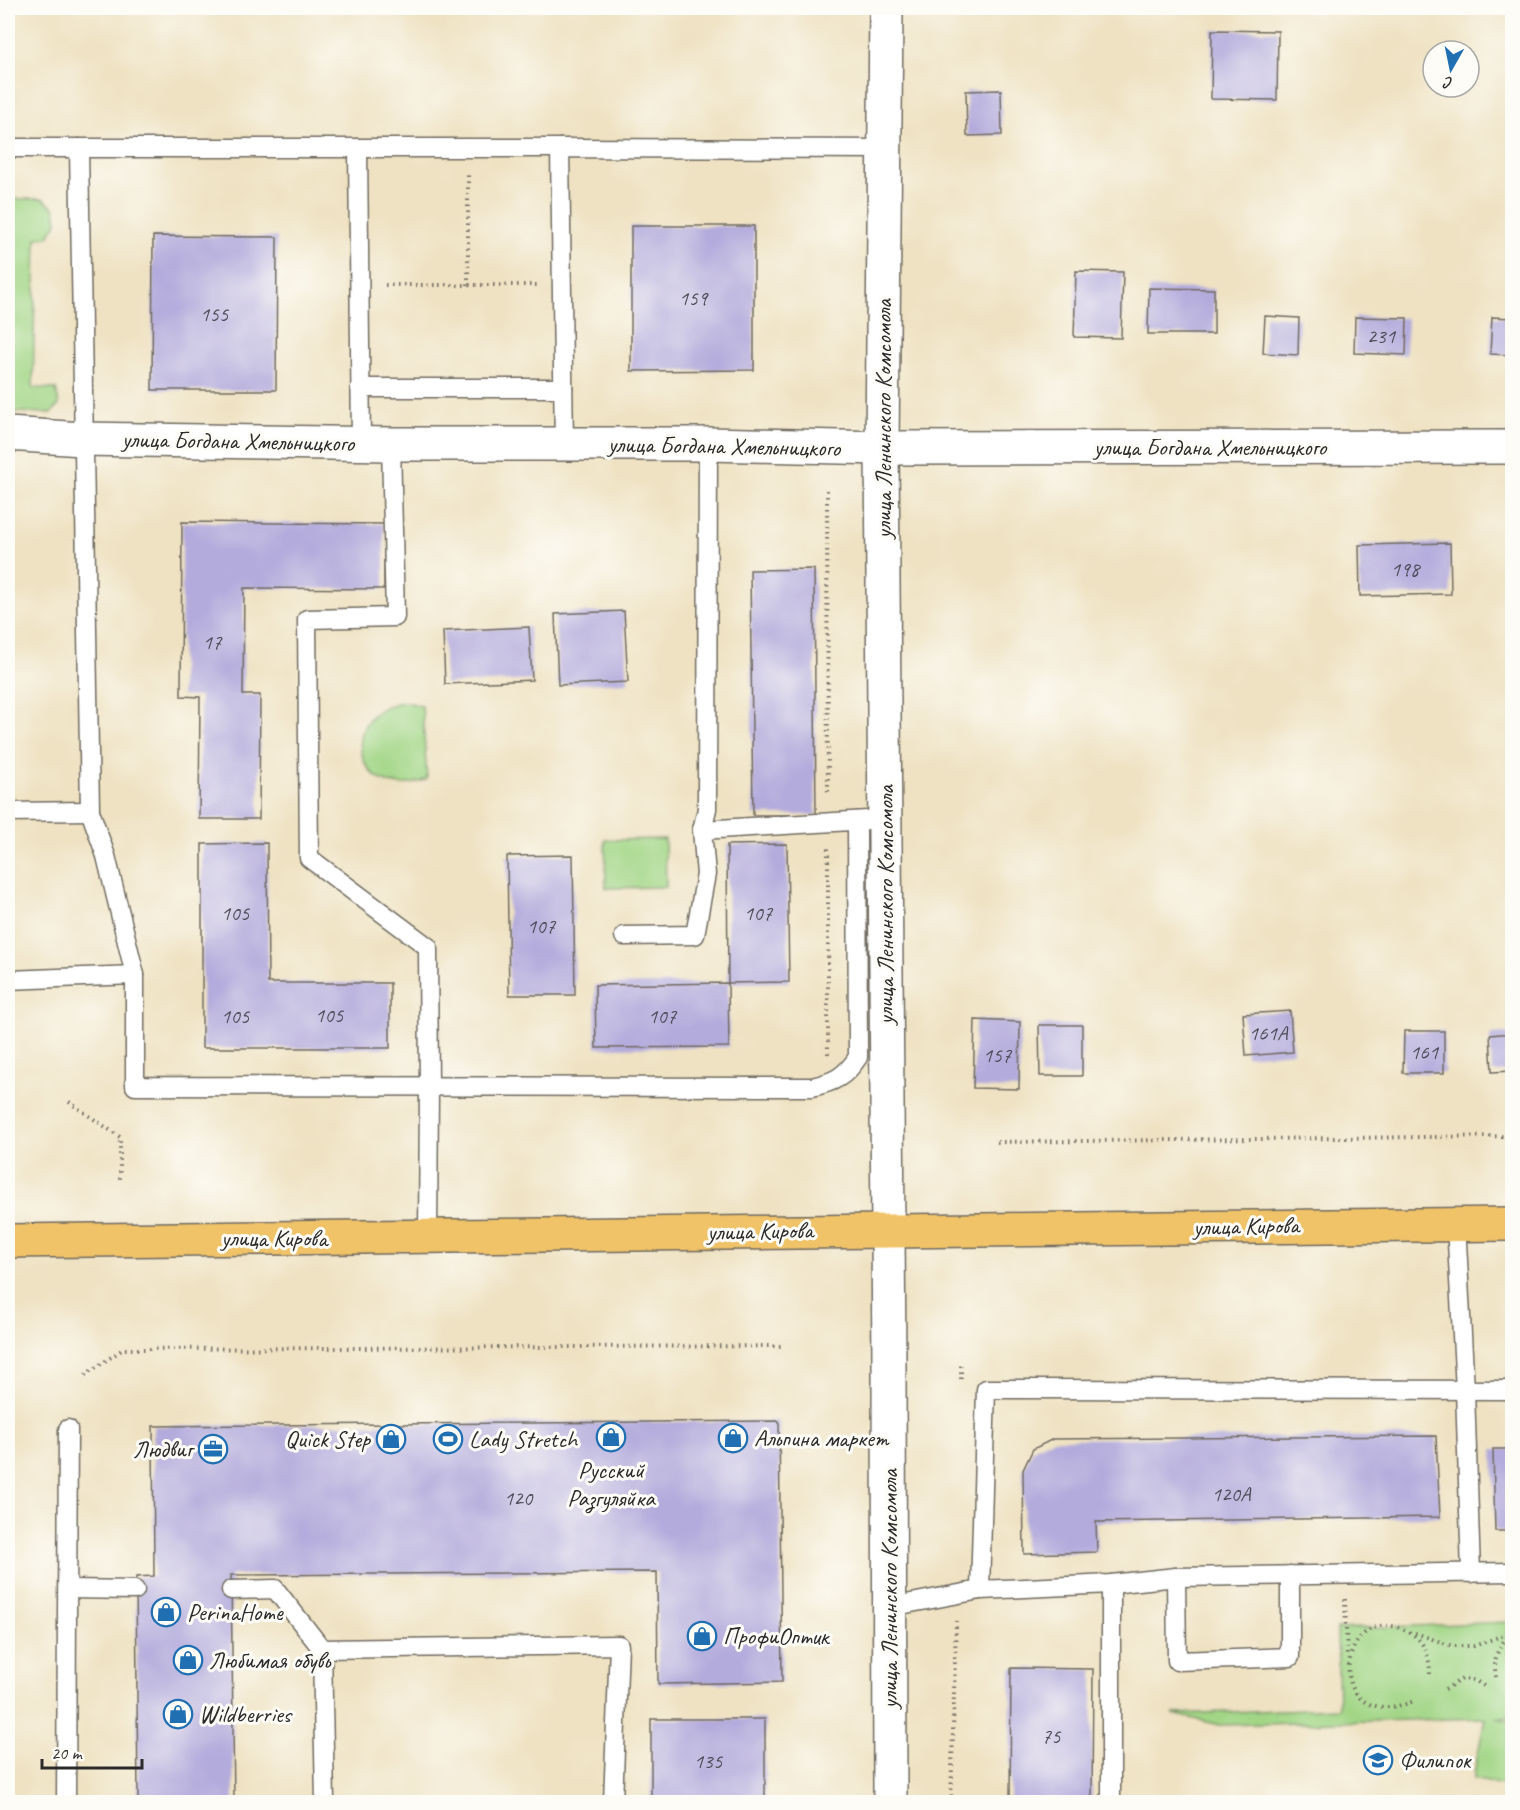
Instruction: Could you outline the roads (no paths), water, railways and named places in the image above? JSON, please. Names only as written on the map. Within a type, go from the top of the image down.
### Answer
[{"type":"main road","name":"улица Кирова","points":[[8,1241],[1512,1224]]},
{"type":"street","name":"улица Ленинского Комсомола","points":[[886,8],[882,447],[871,820],[888,1230],[890,1803]]},
{"type":"street","name":"улица Богдана Хмельницкого","points":[[8,434],[82,439],[376,444],[1512,447]]},
{"type":"lane","points":[[8,148],[886,149]]},
{"type":"lane","points":[[79,148],[82,439],[90,811],[106,856],[135,975],[135,1086],[812,1087],[831,1083],[849,1071],[858,1057],[871,820],[702,830]]},
{"type":"lane","points":[[358,148],[360,388],[376,444],[395,617],[307,619],[309,858],[428,947],[428,1237]]},
{"type":"lane","points":[[560,148],[564,445]]},
{"type":"lane","points":[[360,388],[563,388]]},
{"type":"lane","points":[[624,936],[695,935],[706,874],[702,830],[707,809],[708,444]]},
{"type":"lane","points":[[8,812],[90,811]]},
{"type":"lane","points":[[8,980],[135,975]]},
{"type":"lane","points":[[1456,1224],[1465,1390],[1471,1573]]},
{"type":"lane","points":[[980,1590],[986,1389],[1512,1390]]},
{"type":"lane","points":[[66,1803],[68,1429]]},
{"type":"lane","points":[[890,1607],[980,1590],[1111,1584],[1176,1577],[1512,1572]]},
{"type":"lane","points":[[1176,1577],[1177,1661],[1290,1657],[1290,1575]]},
{"type":"lane","points":[[1111,1584],[1111,1803]]},
{"type":"lane","points":[[68,1588],[135,1590]]},
{"type":"lane","points":[[231,1590],[275,1589],[322,1649],[325,1803]]},
{"type":"lane","points":[[322,1649],[619,1645],[612,1803]]},
{"type":"place","name":"Русский Разгуляйка","points":[[611,1437]]},
{"type":"place","name":"Альпина маркет","points":[[733,1438]]},
{"type":"place","name":"Quick Step","points":[[391,1439]]},
{"type":"place","name":"Lady Stretch","points":[[448,1439]]},
{"type":"place","name":"Людвиг","points":[[213,1449]]},
{"type":"place","name":"PerinaHome","points":[[166,1612]]},
{"type":"place","name":"ПрофиОптик","points":[[702,1636]]},
{"type":"place","name":"Любимая обувь","points":[[188,1660]]},
{"type":"place","name":"Wildberries","points":[[178,1714]]},
{"type":"place","name":"Филипок","points":[[1378,1760]]}]
